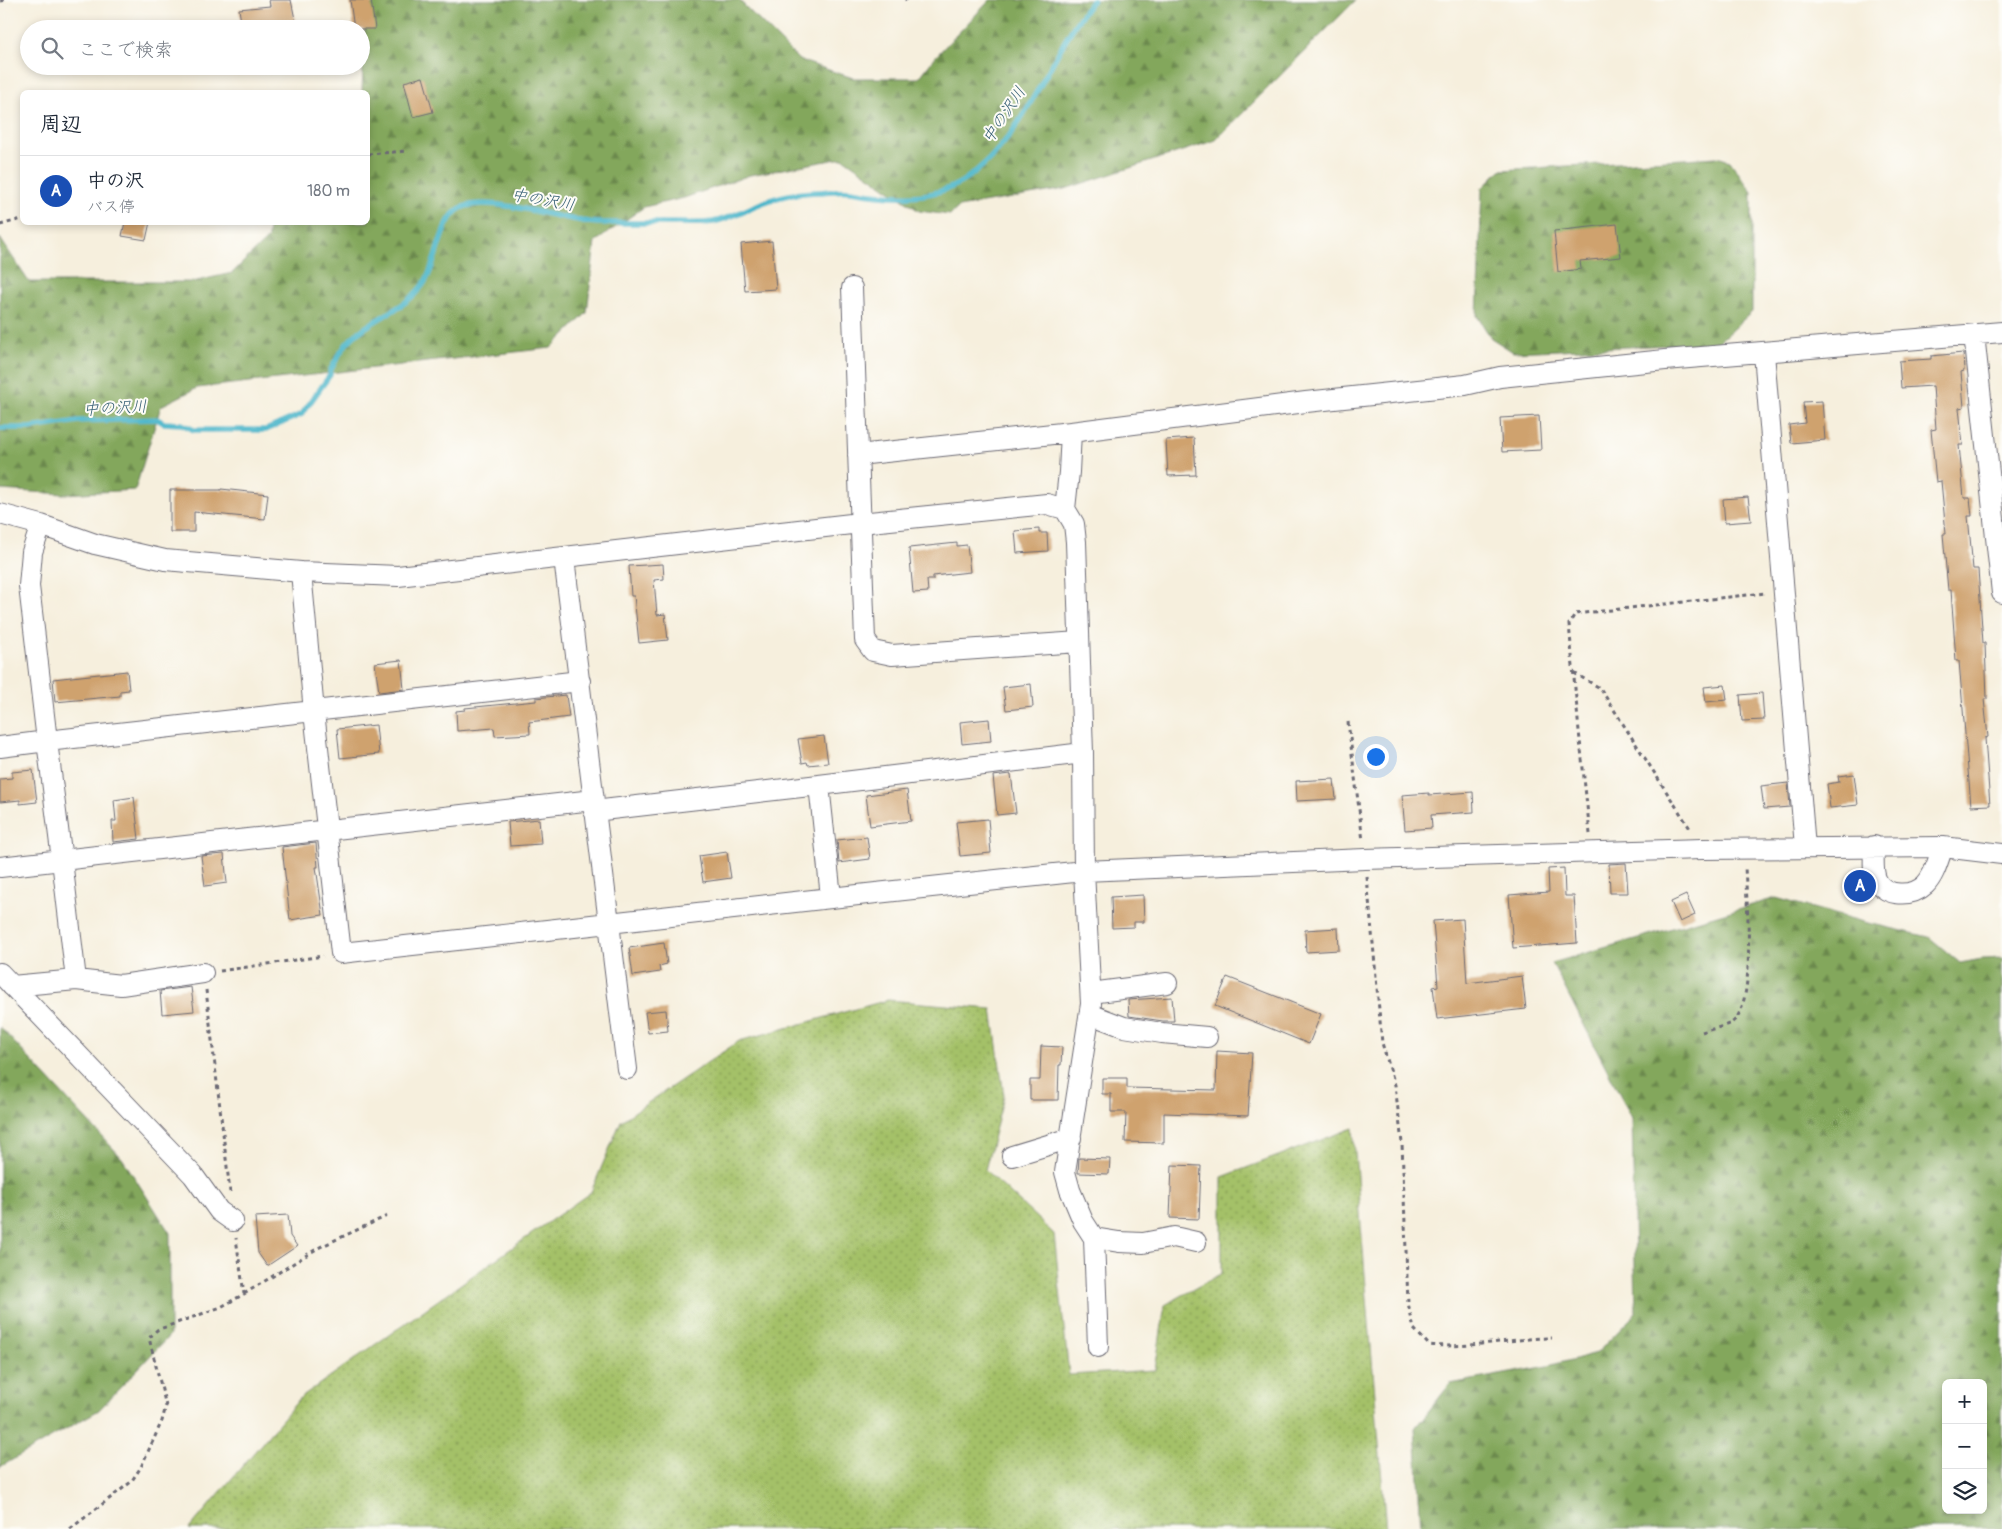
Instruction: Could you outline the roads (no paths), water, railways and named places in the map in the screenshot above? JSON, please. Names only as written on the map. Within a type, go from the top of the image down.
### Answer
[{"type":"street","points":[[852,288],[865,640],[873,651],[892,655],[1079,642]]},
{"type":"street","points":[[858,455],[1071,432],[1306,402],[1465,385],[1500,377],[1665,360],[2002,332]]},
{"type":"street","points":[[1974,334],[2002,593]]},
{"type":"street","points":[[1764,353],[1806,847]]},
{"type":"street","points":[[1071,432],[1065,509],[1074,524],[1076,542],[1083,753],[1084,871],[1091,993],[1090,1014],[1065,1172],[1070,1190],[1083,1221],[1094,1238],[1098,1347]]},
{"type":"street","points":[[0,514],[41,525],[95,544],[165,560],[301,572],[398,576],[860,523],[1047,504],[1065,509]]},
{"type":"street","points":[[41,525],[32,552],[29,586],[76,980]]},
{"type":"street","points":[[564,558],[628,1069]]},
{"type":"street","points":[[301,572],[326,830],[341,953],[609,924],[831,897],[1084,871],[1365,859],[1744,848],[1942,847],[2002,854]]},
{"type":"street","points":[[0,747],[580,681]]},
{"type":"street","points":[[0,866],[326,830],[819,785],[1083,753]]},
{"type":"street","points":[[819,785],[831,897]]},
{"type":"street","points":[[1874,846],[1876,880],[1885,890],[1897,894],[1913,893],[1924,886],[1934,873],[1942,847]]},
{"type":"street","points":[[6,979],[76,980],[121,985],[204,973]]},
{"type":"street","points":[[6,979],[193,1175],[219,1212],[233,1221]]},
{"type":"street","points":[[1091,993],[1167,983]]},
{"type":"street","points":[[1090,1014],[1124,1027],[1162,1034],[1207,1037]]},
{"type":"street","points":[[1012,1156],[1071,1138]]},
{"type":"street","points":[[1094,1238],[1143,1243],[1174,1237],[1196,1242]]},
{"type":"waterway","name":"中の沢川","points":[[0,428],[30,428],[79,421],[157,419],[164,423],[182,424],[194,430],[266,430],[302,414],[330,375],[330,371],[348,342],[360,331],[401,306],[419,290],[430,272],[444,230],[454,213],[461,208],[489,204],[598,223],[702,223],[725,219],[765,202],[794,194],[847,190],[879,195],[908,196],[923,195],[950,188],[963,181],[985,164],[1004,143],[1020,120],[1062,46],[1093,0]]},
{"type":"place","name":"中の沢","points":[[1860,886]]}]
